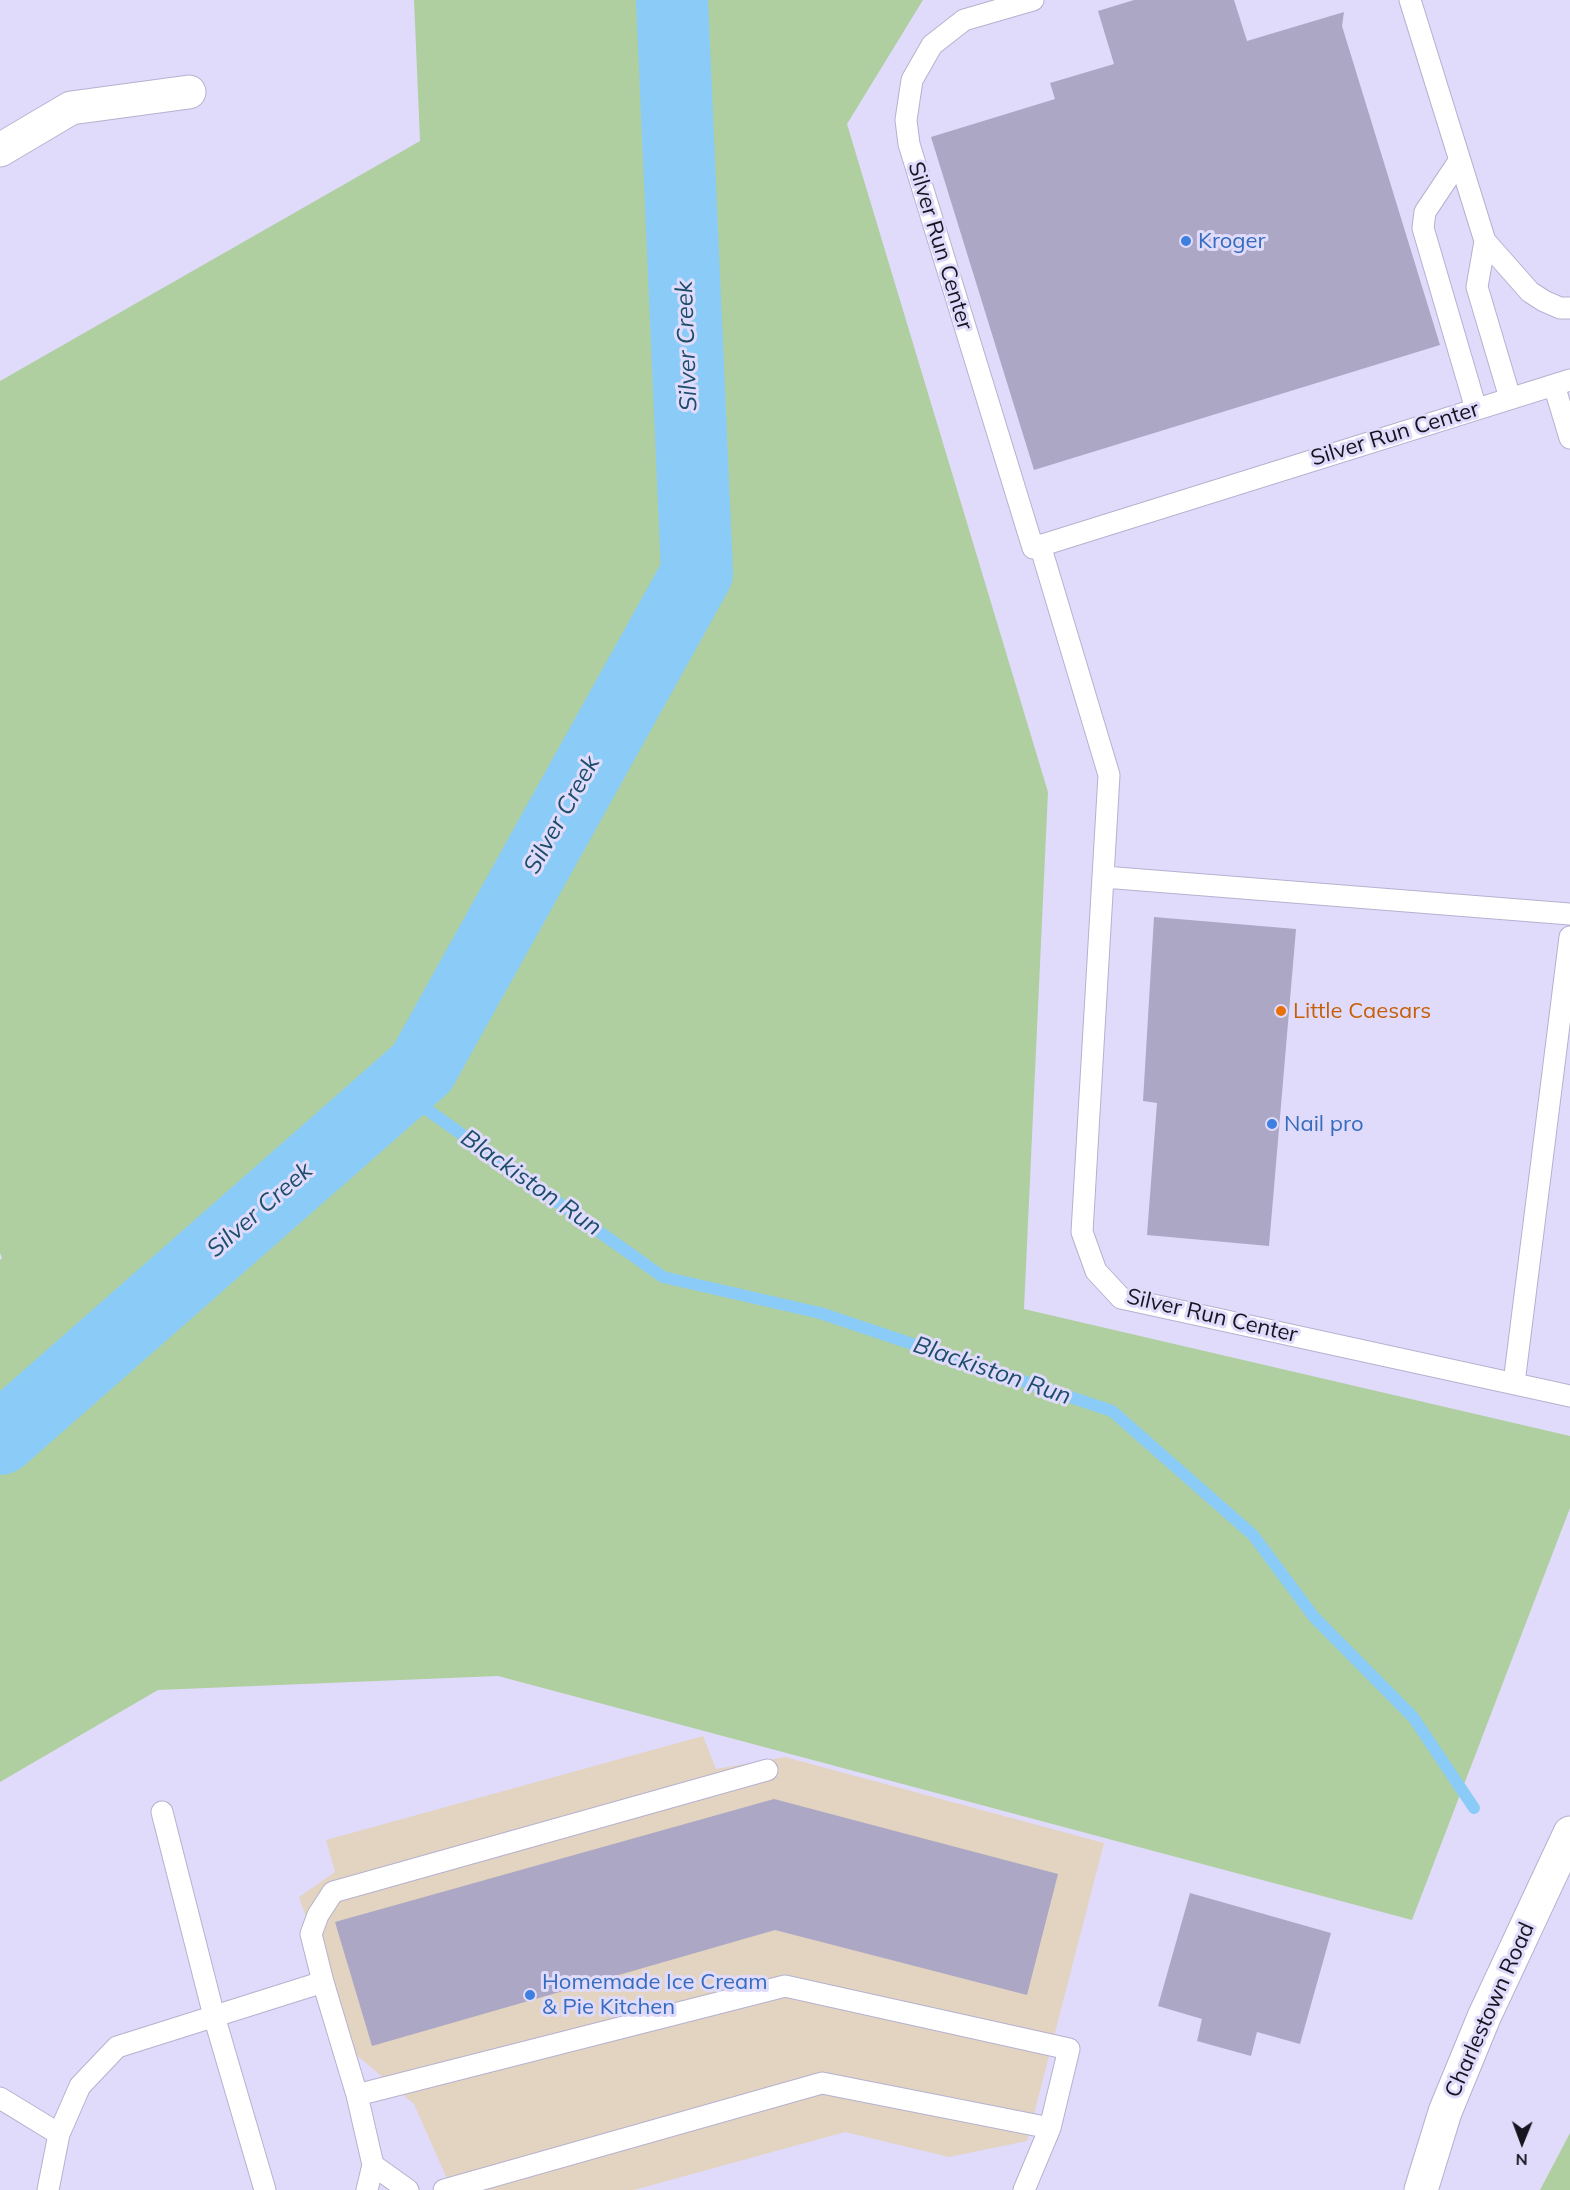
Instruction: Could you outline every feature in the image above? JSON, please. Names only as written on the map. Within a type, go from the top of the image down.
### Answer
[{"type":"main road","points":[[0,150],[71,108],[189,92]]},
{"type":"main road","name":"Charlestown Road","points":[[1421,2190],[1445,2112],[1484,2017],[1570,1833]]},
{"type":"lane","name":"Silver Run Center","points":[[1033,0],[964,20],[932,45],[912,80],[906,120],[909,144],[1109,775],[1082,1232],[1096,1271],[1121,1299],[1570,1396]]},
{"type":"lane","name":"Silver Run Center","points":[[1410,0],[1485,241],[1530,292],[1544,302],[1560,308],[1570,308]]},
{"type":"lane","points":[[1460,161],[1425,212],[1423,228],[1476,409]]},
{"type":"lane","name":"Silver Run Center","points":[[1485,241],[1477,287],[1510,398]]},
{"type":"lane","name":"Silver Run Center","points":[[1036,547],[1562,383],[1570,438]]},
{"type":"lane","points":[[1104,877],[1570,914]]},
{"type":"lane","points":[[1514,1383],[1570,937]]},
{"type":"lane","points":[[367,2190],[373,2166],[357,2095],[311,1934],[318,1915],[333,1892],[767,1770]]},
{"type":"lane","points":[[162,1812],[214,2016],[265,2190]]},
{"type":"lane","points":[[48,2190],[59,2134],[80,2086],[117,2047],[323,1982]]},
{"type":"lane","points":[[357,2095],[785,1986],[1068,2049],[1050,2128],[1024,2190]]},
{"type":"lane","points":[[444,2190],[822,2083],[1050,2128]]},
{"type":"lane","points":[[0,2098],[59,2134]]},
{"type":"lane","points":[[373,2166],[408,2190]]},
{"type":"shaded area","points":[[703,1736],[716,1769],[785,1757],[1104,1843],[1027,2141],[949,2157],[845,2132],[634,2190],[452,2190],[414,2104],[353,2052],[299,1897],[335,1872],[326,1840]]},
{"type":"green space","points":[[414,0],[923,0],[847,124],[1048,792],[1024,1309],[1570,1436],[1570,1508],[1412,1920],[498,1676],[158,1690],[0,1782],[0,1260],[2,1258],[0,1253],[0,381],[420,141]]},
{"type":"green space","points":[[1570,2133],[1570,2190],[1540,2190]]},
{"type":"building","name":"Kroger","points":[[1134,0],[1234,0],[1247,41],[1344,12],[1342,26],[1440,345],[1034,470],[931,137],[1055,99],[1050,83],[1114,64],[1098,11]]},
{"type":"building","points":[[1154,917],[1296,929],[1269,1246],[1147,1235],[1157,1103],[1143,1101]]},
{"type":"building","points":[[774,1799],[1058,1874],[1027,1995],[775,1930],[372,2046],[335,1922]]},
{"type":"building","points":[[1190,1893],[1331,1933],[1300,2044],[1257,2032],[1251,2056],[1197,2041],[1202,2019],[1158,2006]]},
{"type":"waterway","name":"Silver Creek","points":[[0,1439],[422,1068],[697,573],[672,0]]},
{"type":"waterway","name":"Blackiston Run","points":[[398,1089],[663,1277],[820,1313],[1112,1411],[1253,1535],[1314,1617],[1413,1717],[1474,1808]]},
{"type":"place","name":"Kroger","points":[[1186,241]]},
{"type":"place","name":"Little Caesars","points":[[1281,1011]]},
{"type":"place","name":"Nail pro","points":[[1272,1124]]},
{"type":"place","name":"Homemade Ice Cream & Pie Kitchen","points":[[530,1995]]}]
